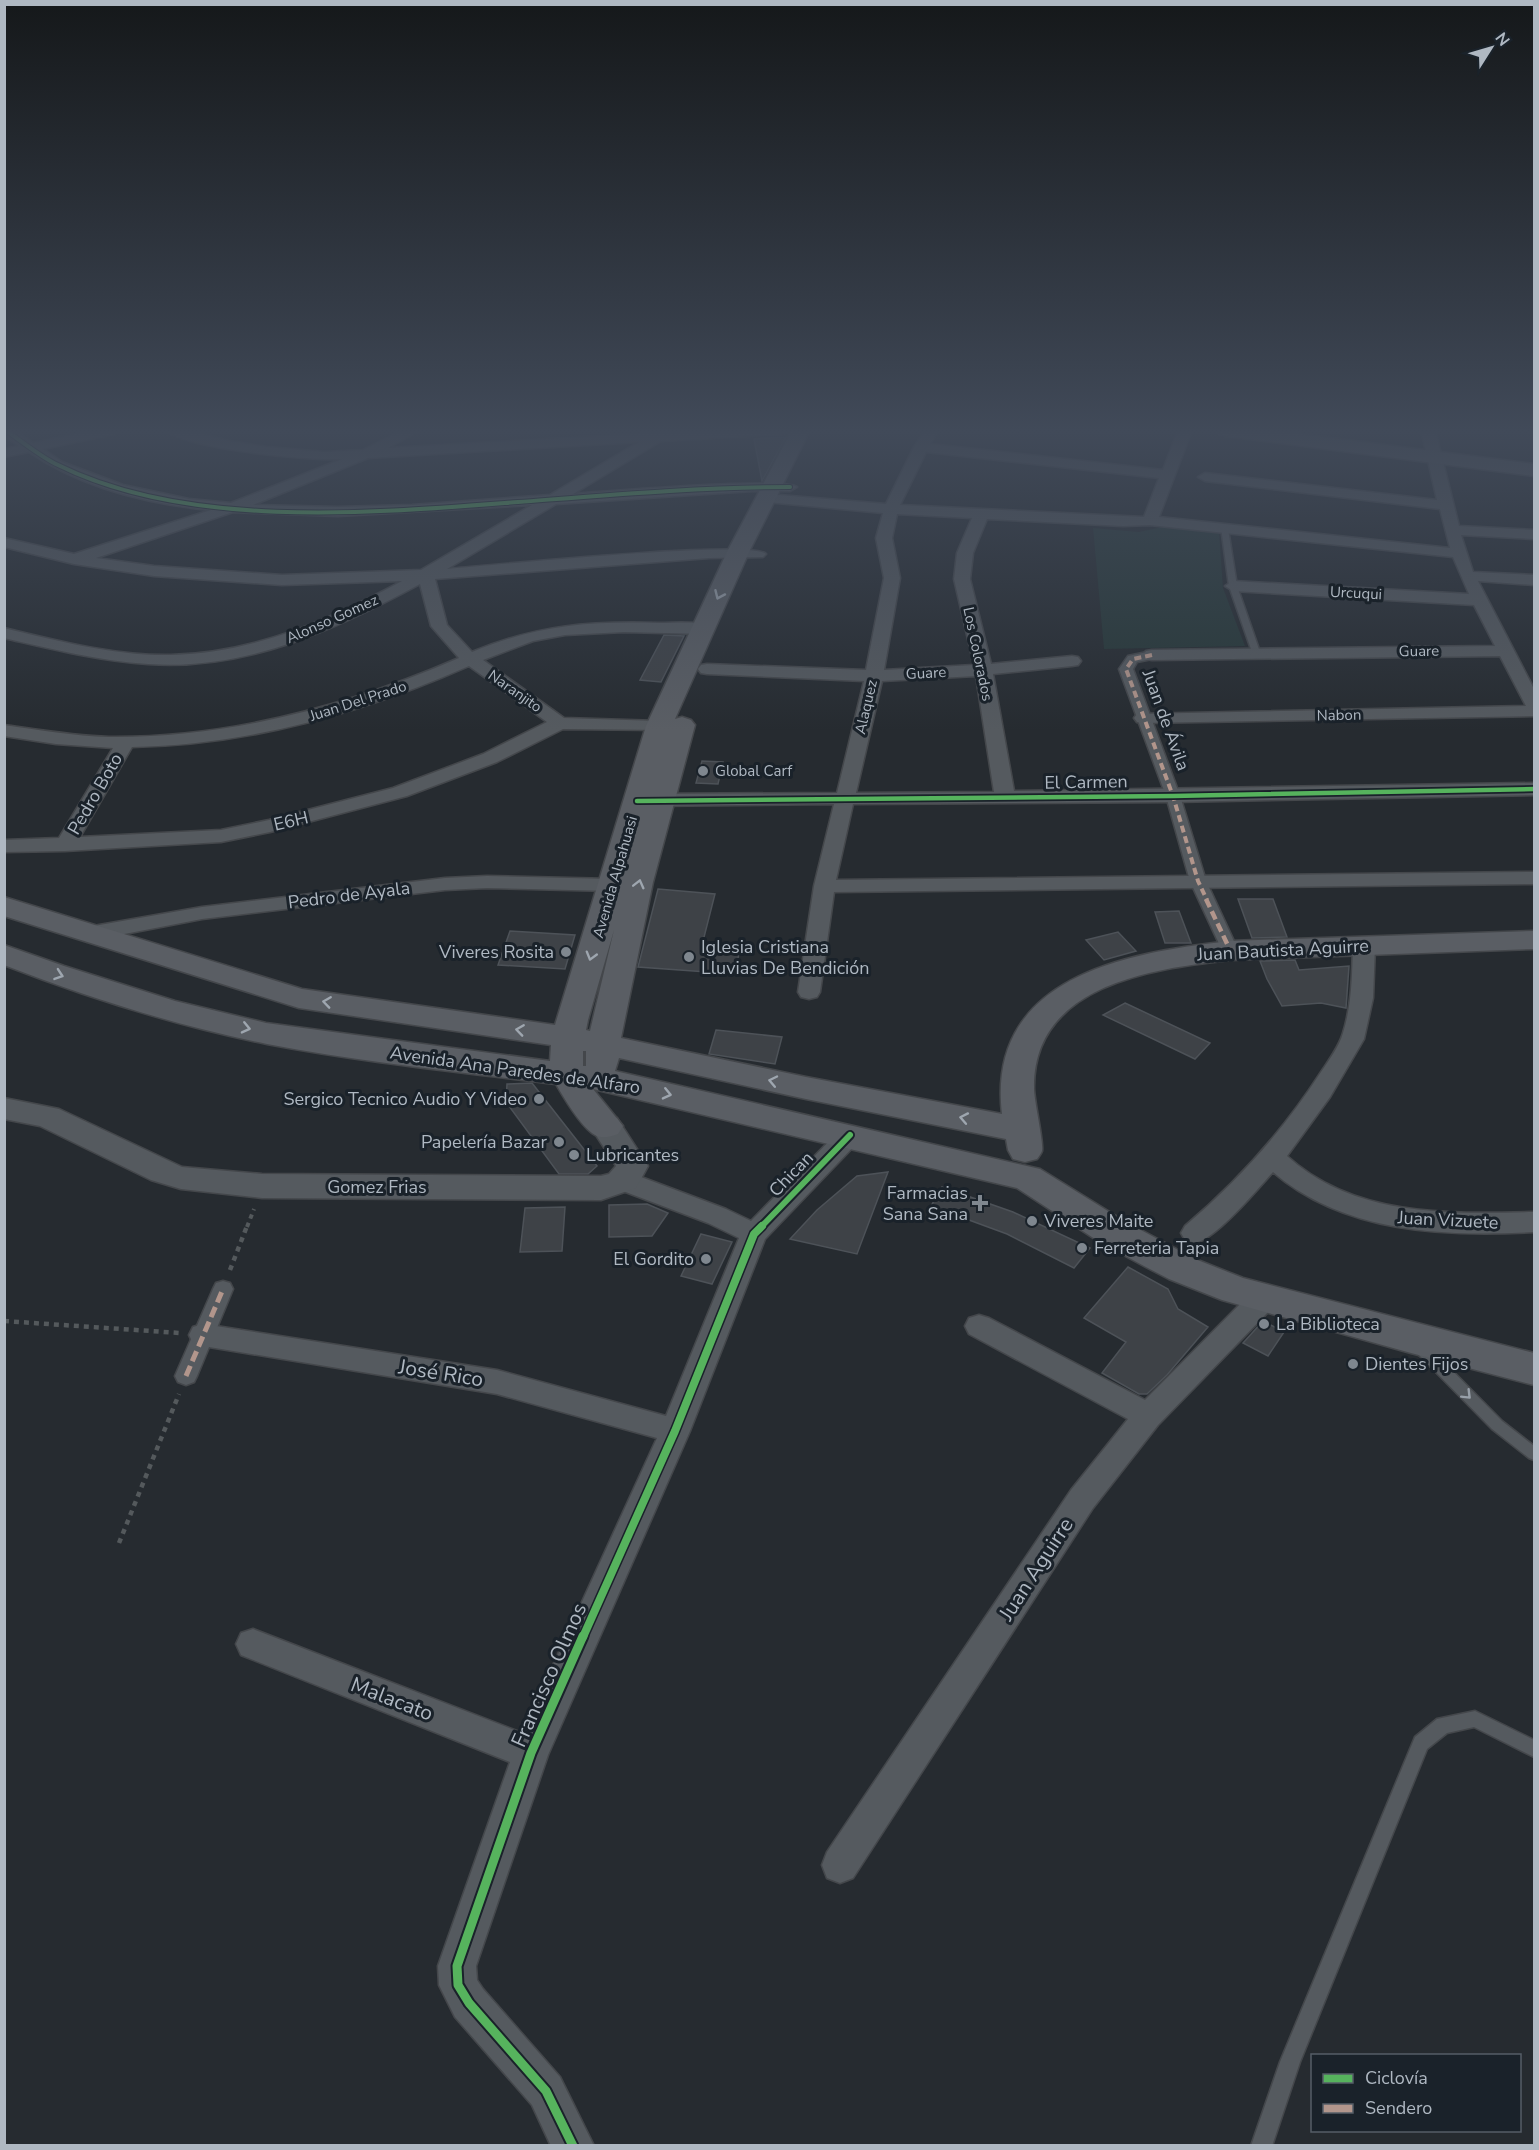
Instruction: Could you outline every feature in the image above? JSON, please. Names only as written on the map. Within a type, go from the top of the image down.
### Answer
[{"type":"main road","name":"Avenida Alpahuasi","points":[[567,1075],[568,1037],[659,726],[704,629],[759,530]]},
{"type":"main road","name":"Avenida Alpahuasi","points":[[606,1126],[608,1107],[601,1079],[603,1045],[639,882],[663,800],[680,728],[707,669],[748,553]]},
{"type":"main road","name":"Avenida Ana Paredes de Alfaro","points":[[4,906],[88,934],[300,998],[568,1037],[806,1088],[1022,1130]]},
{"type":"main road","name":"Juan Bautista Aguirre","points":[[1029,1178],[1016,1090],[1020,1054],[1039,1019],[1058,1002],[1087,984],[1123,968],[1168,958],[1230,950],[1534,940]]},
{"type":"main road","name":"Avenida Ana Paredes de Alfaro","points":[[4,954],[53,973],[168,1009],[266,1033],[362,1048],[601,1079],[1029,1178]]},
{"type":"main road","points":[[567,1075],[606,1126]]},
{"type":"main road","points":[[1029,1178],[1111,1231],[1208,1280],[1264,1298],[1412,1338],[1532,1367]]},
{"type":"street","points":[[74,559],[164,530]]},
{"type":"street","name":"Alonso Gomez","points":[[4,633],[80,651],[170,660],[205,658],[248,650],[318,628],[426,575],[501,530]]},
{"type":"street","name":"Alaquez","points":[[809,992],[824,886],[874,676],[892,578],[884,538],[886,530]]},
{"type":"street","name":"Los Colorados","points":[[974,530],[961,564],[962,579],[984,670],[1005,798]]},
{"type":"street","points":[[1237,530],[1458,553]]},
{"type":"street","points":[[1452,530],[1467,576],[1506,651],[1526,671],[1534,705]]},
{"type":"street","points":[[1459,530],[1534,534]]},
{"type":"street","points":[[4,542],[74,559],[154,571],[282,580],[426,575],[584,561],[748,553]]},
{"type":"street","name":"Naranjito","points":[[426,575],[439,626],[470,659],[560,723],[659,726]]},
{"type":"street","points":[[1467,576],[1534,579]]},
{"type":"street","name":"Urcuqui","points":[[1233,586],[1480,600]]},
{"type":"street","name":"Juan Del Prado","points":[[4,730],[74,741],[125,743],[204,737],[284,724],[357,704],[416,682],[502,645],[544,634],[569,630],[646,627],[704,629]]},
{"type":"street","name":"Guare","points":[[1152,655],[1506,651]]},
{"type":"street","name":"Juan de Ávila","points":[[1152,655],[1133,659],[1126,669],[1173,796],[1197,881],[1230,950]]},
{"type":"street","name":"Guare","points":[[707,669],[874,676],[984,670],[1072,661]]},
{"type":"street","name":"Nabon","points":[[1143,718],[1534,711]]},
{"type":"street","name":"E6H","points":[[4,846],[65,845],[221,836],[314,816],[400,792],[490,758],[560,723]]},
{"type":"street","name":"Pedro Boto","points":[[65,845],[125,743]]},
{"type":"street","name":"El Carmen","points":[[637,801],[1173,796],[1534,789]]},
{"type":"street","points":[[824,886],[1534,878]]},
{"type":"street","name":"Pedro de Ayala","points":[[88,934],[202,913],[445,884],[487,882],[612,885]]},
{"type":"street","points":[[1194,1233],[1240,1191],[1328,1082],[1356,1031],[1362,1002],[1364,946]]},
{"type":"street","name":"Gomez Frias","points":[[4,1108],[48,1117],[162,1172],[182,1178],[262,1186],[601,1188],[624,1181]]},
{"type":"street","points":[[606,1126],[632,1167],[630,1175],[624,1181],[717,1216],[753,1234]]},
{"type":"street","name":"Chican","points":[[753,1234],[850,1135]]},
{"type":"street","name":"Juan Vizuete","points":[[1271,1155],[1287,1170],[1334,1198],[1362,1210],[1385,1216],[1424,1222],[1477,1224],[1534,1222]]},
{"type":"street","name":"Francisco Olmos","points":[[573,2145],[546,2091],[469,2003],[458,1984],[457,1966],[531,1753],[675,1431],[753,1234]]},
{"type":"street","points":[[186,1376],[223,1289]]},
{"type":"street","name":"Juan Aguirre","points":[[840,1866],[1082,1499],[1148,1416],[1264,1298]]},
{"type":"street","points":[[979,1326],[1148,1416]]},
{"type":"street","name":"José Rico","points":[[203,1335],[497,1382],[675,1431]]},
{"type":"street","name":"Malacato","points":[[253,1644],[531,1753]]},
{"type":"lane","points":[[1224,530],[1233,586],[1257,655]]},
{"type":"lane","points":[[1412,1338],[1497,1425],[1534,1454]]},
{"type":"lane","points":[[1261,2145],[1290,2062],[1421,1743],[1443,1725],[1475,1719],[1534,1749]]},
{"type":"path","points":[[223,1289],[262,1186]]},
{"type":"path","points":[[4,1321],[203,1335]]},
{"type":"path","points":[[119,1543],[186,1376]]},
{"type":"shaded area","points":[[1093,530],[1219,531],[1223,588],[1245,646],[1104,649]]},
{"type":"building","points":[[664,635],[684,636],[661,682],[640,680]]},
{"type":"building","points":[[702,761],[723,762],[718,784],[696,783]]},
{"type":"building","points":[[658,889],[715,894],[702,945],[740,948],[735,974],[638,967]]},
{"type":"building","points":[[1238,899],[1273,899],[1287,937],[1252,938]]},
{"type":"building","points":[[1179,911],[1191,943],[1165,943],[1155,912]]},
{"type":"building","points":[[510,931],[575,935],[565,969],[498,965]]},
{"type":"building","points":[[1118,932],[1136,951],[1104,960],[1086,940]]},
{"type":"building","points":[[1295,960],[1299,970],[1349,966],[1346,1008],[1321,1003],[1282,1006],[1260,961]]},
{"type":"building","points":[[1125,1003],[1210,1043],[1195,1059],[1103,1015]]},
{"type":"building","points":[[716,1030],[782,1037],[775,1064],[709,1054]]},
{"type":"building","points":[[532,1083],[597,1166],[588,1174],[559,1174],[506,1102],[507,1084]]},
{"type":"building","points":[[888,1172],[857,1254],[790,1239],[817,1210],[857,1176]]},
{"type":"building","points":[[942,1187],[1013,1212],[1090,1248],[1074,1268],[1007,1234],[931,1206]]},
{"type":"building","points":[[647,1204],[668,1213],[652,1236],[609,1237],[609,1205]]},
{"type":"building","points":[[565,1207],[562,1251],[520,1252],[525,1208]]},
{"type":"building","name":"El Gordito","points":[[701,1234],[732,1242],[712,1284],[681,1276]]},
{"type":"building","points":[[1128,1267],[1168,1289],[1178,1309],[1208,1327],[1167,1375],[1147,1394],[1139,1394],[1102,1373],[1126,1342],[1084,1318]]},
{"type":"building","points":[[1263,1321],[1284,1332],[1268,1356],[1243,1343]]},
{"type":"marked path","points":[[1152,655],[1133,659],[1126,669],[1173,796],[1198,881],[1230,950]]},
{"type":"marked path","points":[[186,1376],[223,1289]]},
{"type":"cycle path","points":[[637,801],[1173,796],[1534,789]]},
{"type":"cycle path","points":[[573,2146],[546,2091],[469,2003],[458,1985],[457,1966],[531,1753],[675,1431],[754,1234],[850,1135]]},
{"type":"place","name":"Global Carf","points":[[703,771]]},
{"type":"place","name":"Viveres Rosita","points":[[566,952]]},
{"type":"place","name":"Iglesia Cristiana Lluvias De Bendición","points":[[689,957]]},
{"type":"place","name":"Sergico Tecnico Audio Y Video","points":[[539,1099]]},
{"type":"place","name":"Papelería Bazar","points":[[559,1142]]},
{"type":"place","name":"Lubricantes","points":[[574,1155]]},
{"type":"place","name":"Farmacias Sana Sana","points":[[980,1203]]},
{"type":"place","name":"Viveres Maite","points":[[1032,1221]]},
{"type":"place","name":"Ferreteria Tapia","points":[[1082,1248]]},
{"type":"place","name":"El Gordito","points":[[706,1259]]},
{"type":"place","name":"La Biblioteca","points":[[1264,1324]]},
{"type":"place","name":"Dientes Fijos","points":[[1353,1364]]}]
